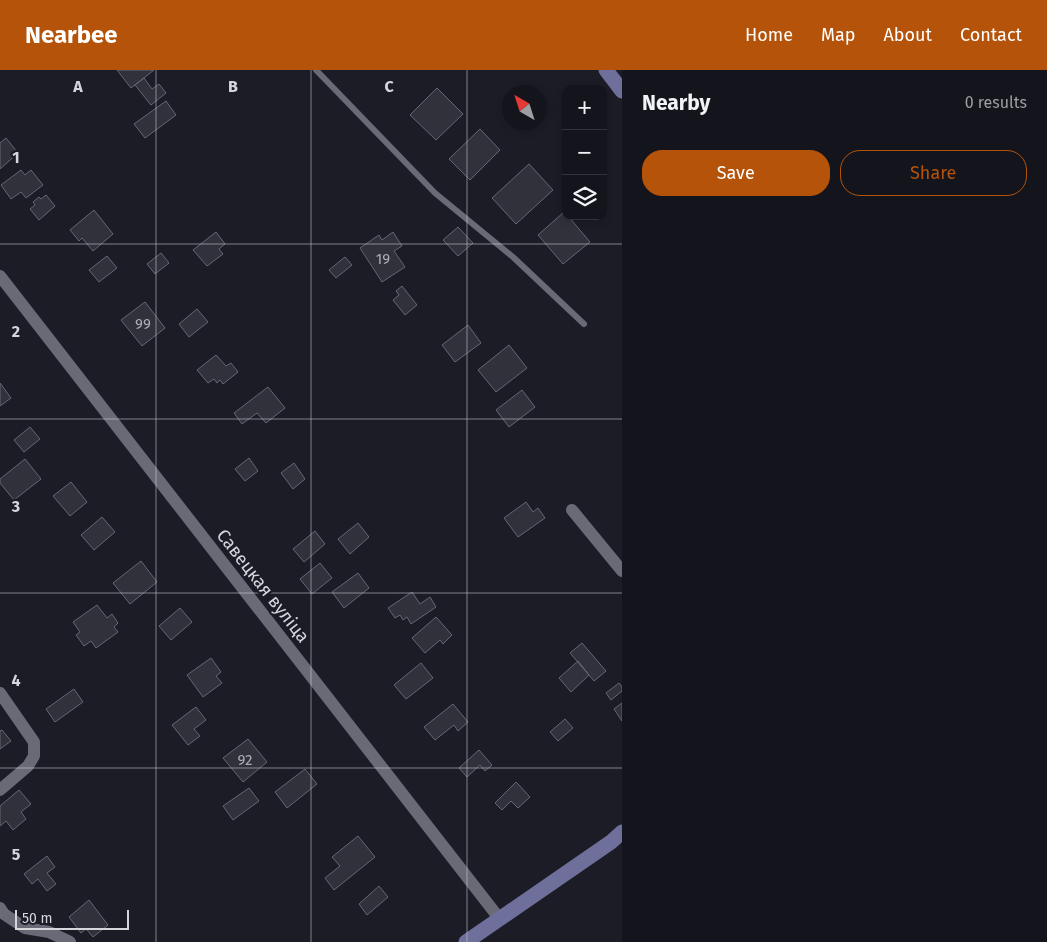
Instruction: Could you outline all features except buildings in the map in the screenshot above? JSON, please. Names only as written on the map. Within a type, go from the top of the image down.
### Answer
[{"type":"street","points":[[606,70],[622,91]]},
{"type":"street","name":"Савецкая вуліца","points":[[0,276],[499,918]]},
{"type":"street","points":[[572,510],[622,571]]},
{"type":"street","points":[[0,692],[34,742],[34,756],[28,766],[0,790]]},
{"type":"street","points":[[466,942],[611,842],[622,832]]},
{"type":"street","points":[[0,908],[4,914],[25,928],[49,932],[70,942]]},
{"type":"lane","points":[[316,70],[435,193],[513,258],[584,324]]}]
